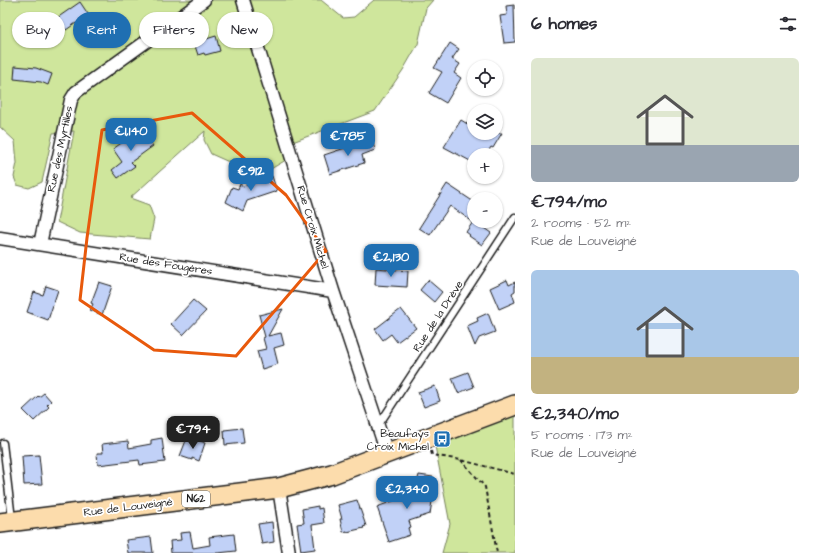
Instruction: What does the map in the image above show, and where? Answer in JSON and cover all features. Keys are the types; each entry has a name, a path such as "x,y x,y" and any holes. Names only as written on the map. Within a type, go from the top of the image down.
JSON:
{"main road":[{"name":"N62","path":"387,453 428,442 515,405"},
{"name":"Rue de Louveigné","path":"6,522 279,488 332,474 387,453"}],"street":[{"name":"Rue des Myrtilles","path":"40,244 71,100 76,92 204,0"},
{"name":"Rue Croix Michel","path":"243,0 333,291 387,453"},
{"name":"Rue des Fougères","path":"0,238 333,291"},
{"path":"279,488 289,553"}],"lane":[{"name":"Rue de la Drève","path":"378,426 515,217"},
{"path":"3,443 6,522"}],"path":[{"path":"428,442 432,455 461,460 515,474"},
{"path":"461,460 485,487 497,553"}],"highlighted area":[{"path":"192,113 286,195 326,251 236,356 154,350 80,300 102,130"}],"green space":[{"path":"0,0 321,0 343,18 354,17 374,0 433,0 426,8 418,44 403,70 375,111 282,146 286,160 269,170 240,167 211,154 204,140 205,131 130,198 149,205 154,219 150,239 80,233 57,222 74,131 53,133 42,182 29,188 17,185 14,177 17,163 15,141 0,127"},
{"path":"515,413 515,553 442,553 450,524 435,446"}],"building":[{"path":"80,2 87,12 73,12 73,25 66,30 65,12"},
{"path":"514,5 515,42 504,43 500,16 507,15 506,6"},
{"path":"216,36 217,48 219,48 220,51 205,55 204,53 198,55 196,48 209,48 209,38"},
{"path":"450,43 459,49 452,59 460,64 454,73 461,78 446,103 429,93 442,72 434,68"},
{"path":"15,66 36,68 52,74 48,85 41,82 14,79"},
{"path":"461,120 467,124 467,140 498,140 493,148 467,148 467,159 444,147"},
{"path":"141,129 153,146 131,162 135,166 118,178 112,170 122,162 113,149"},
{"path":"372,139 375,150 362,155 364,163 330,174 324,155"},
{"path":"272,176 277,191 247,201 243,211 226,202 232,187 238,189 240,184 243,186"},
{"path":"447,184 467,197 467,218 450,206 430,235 419,228"},
{"path":"469,228 484,228 491,233 482,245 469,236 470,235 466,232"},
{"path":"376,268 408,271 407,287 375,285"},
{"path":"428,280 442,292 434,302 420,290"},
{"path":"507,280 509,285 515,282 515,291 512,293 515,302 499,309 490,288"},
{"path":"99,282 112,286 102,315 90,310"},
{"path":"46,286 58,290 48,320 27,312 34,292 43,295"},
{"path":"193,300 206,311 183,335 171,324"},
{"path":"283,309 268,336 281,333 284,345 274,348 278,364 262,369 257,351 266,349 263,338 265,337 259,315"},
{"path":"401,309 416,328 397,342 391,334 383,340 375,329"},
{"path":"488,313 495,332 479,338 475,346 467,326 478,321 477,318"},
{"path":"468,372 474,387 458,393 452,378"},
{"path":"435,386 440,401 424,407 418,392"},
{"path":"44,393 51,401 47,405 49,407 34,421 23,410 38,396 39,397"},
{"path":"242,428 244,443 225,445 224,430"},
{"path":"162,438 165,462 140,465 139,460 98,465 97,453 103,453 102,444 128,441 129,448 151,444 151,440"},
{"path":"187,438 205,443 199,461 180,456"},
{"path":"39,455 42,484 24,485 22,456"},
{"path":"419,475 433,477 430,488 433,488 433,495 430,514 409,521 411,527 408,528 410,535 389,542 377,507 414,493"},
{"path":"357,500 366,526 363,527 364,528 343,532 340,519 342,519 338,505"},
{"path":"318,506 318,509 322,508 324,523 312,525 315,549 301,551 297,524 304,523 302,509"},
{"path":"272,522 274,542 262,544 258,524"},
{"path":"190,532 193,548 210,545 209,537 234,534 236,551 218,553 171,553 170,541 181,540 180,533"},
{"path":"151,537 153,553 128,553 126,540"}],"place":[{"name":"Beaufays Croix Michel","path":"442,439"}]}
